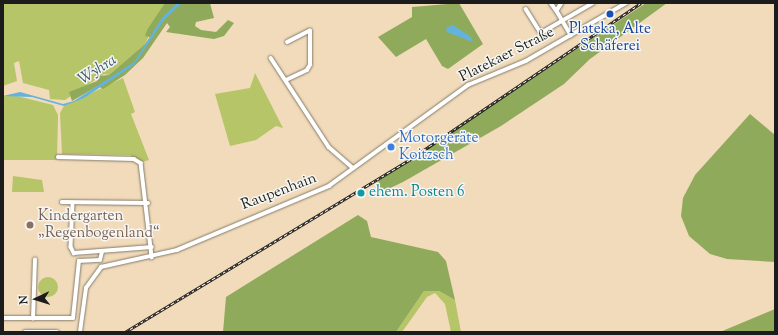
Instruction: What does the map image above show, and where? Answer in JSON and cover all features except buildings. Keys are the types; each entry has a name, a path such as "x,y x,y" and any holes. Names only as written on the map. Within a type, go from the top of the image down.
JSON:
{"street":[{"path":"551,3 557,10 571,35"},
{"path":"557,10 562,3"},
{"path":"526,9 541,33 563,22 593,3"},
{"name":"Platekaer Straße","path":"402,133 478,80 520,64 625,3"},
{"path":"286,80 307,70 310,65 310,31 288,42"},
{"path":"270,58 286,80 328,147 353,168"},
{"name":"Raupenhain","path":"80,332 86,288 96,271 113,262 152,257 329,186 402,133"},
{"path":"58,156 138,160 142,167 148,203 152,257"},
{"path":"62,202 148,203"},
{"path":"73,203 71,247 74,253 152,247"},
{"path":"3,318 71,319 75,316 79,261 100,260 102,252"},
{"path":"33,318 35,260"},
{"path":"24,332 57,332"}],"green space":[{"path":"3,3 165,3 145,44 109,75 104,74 65,100 50,99 49,90 23,83 19,61 14,63 17,81 3,86"},
{"path":"165,3 210,3 214,18 196,22 195,26 201,30 216,32 228,20 234,23 224,36 214,39 166,32 170,27 167,23 143,58 125,75 103,89 98,86 72,101 69,92 97,81 99,76 109,75 145,44 150,37 145,36 147,30"},
{"path":"459,3 483,44 448,69 442,66 426,39 396,57 378,37 412,17 412,7"},
{"path":"646,3 667,3 590,59 564,84 501,126 403,182 386,190 377,186 379,180"},
{"path":"255,73 283,128 276,126 256,140 230,146 215,94 250,88"},
{"path":"123,78 135,112 131,114 149,160 142,162 130,155 62,154 60,113 64,106"},
{"path":"13,95 53,105 58,115 57,160 3,160 3,96"},
{"path":"750,114 775,135 775,262 727,259 710,254 689,236 681,216 683,198 695,175"},
{"path":"13,176 42,180 44,192 12,192"},
{"path":"358,215 367,221 371,237 438,252 446,261 455,300 439,291 424,291 396,332 223,332 226,297"},
{"path":"48,277 55,280 58,287 55,294 48,297 41,294 38,287 41,280"},
{"path":"424,291 439,291 455,300 461,332 451,332 445,304 435,293 427,297 402,332 396,332"},
{"path":"775,309 775,332 720,332 763,314"}],"water":[{"path":"177,3 182,3 164,20 134,65 84,98 64,106 32,97 3,96 20,92 63,104 74,101 134,62 162,18"},
{"path":"453,25 471,37 473,42 447,32 446,28"}],"railway":[{"path":"125,332 409,160 641,3"}],"place":[{"name":"Plateka, Alte Schäferei","path":"610,14"},
{"name":"Motorgeräte Koitzsch","path":"391,147"},
{"name":"ehem. Posten 6","path":"361,193"},
{"name":"Kindergarten „Regenbogenland“","path":"30,225"}],"water label":[{"name":"Wyhra","path":"98,71"}]}
